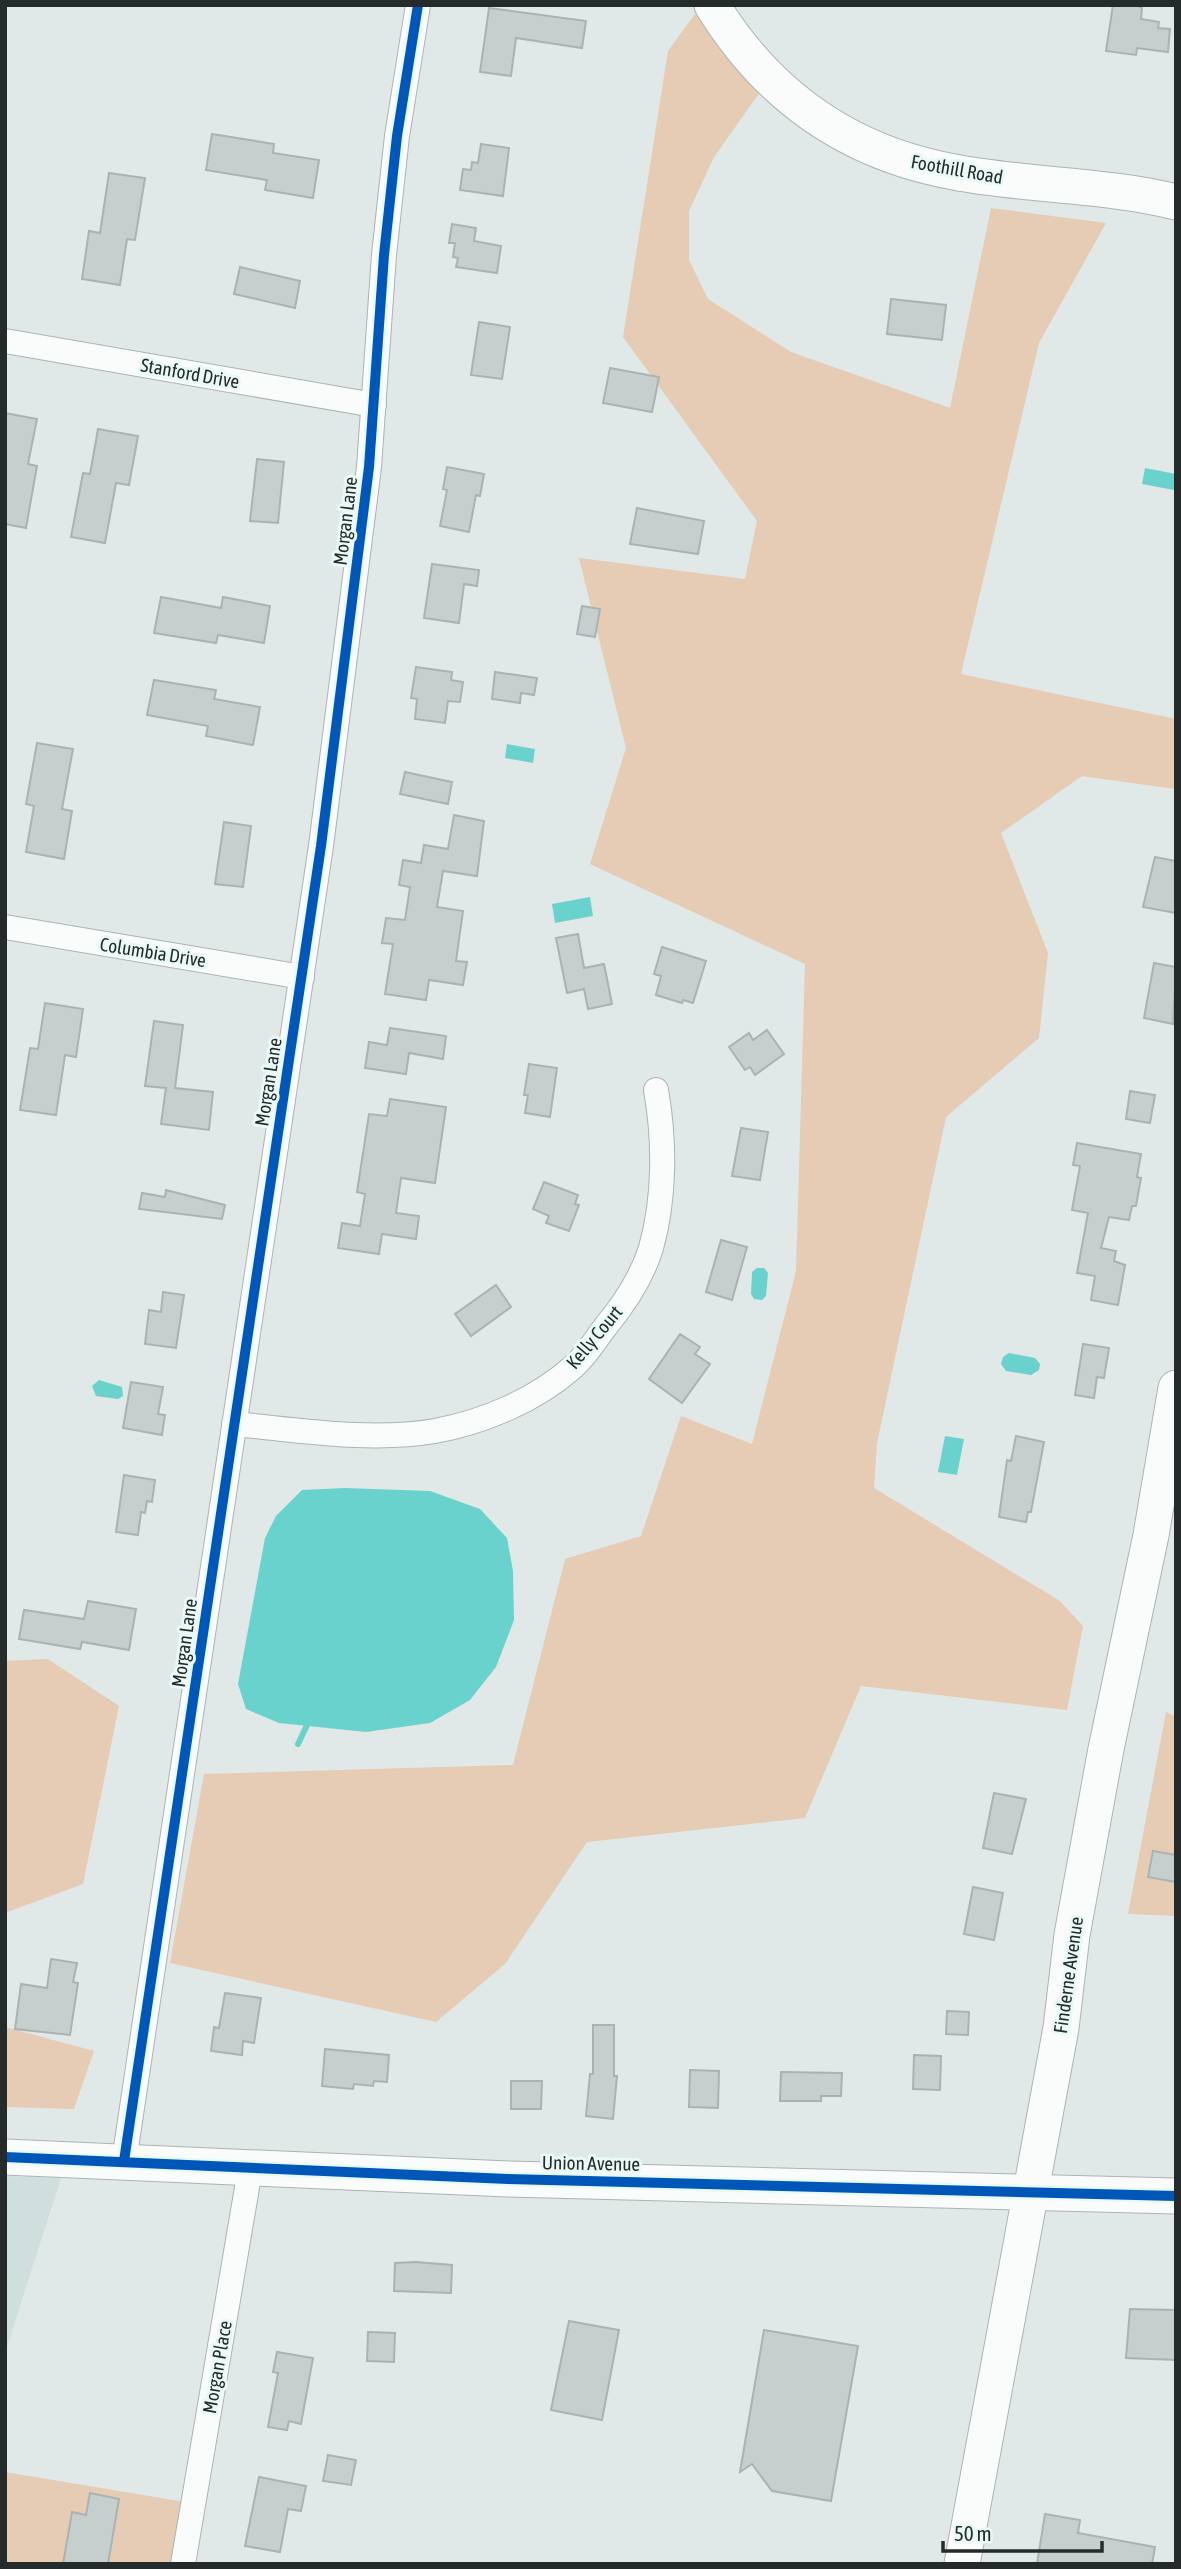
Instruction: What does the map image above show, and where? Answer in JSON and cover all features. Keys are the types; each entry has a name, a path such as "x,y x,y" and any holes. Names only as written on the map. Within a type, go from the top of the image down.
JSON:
{"street":[{"name":"Morgan Lane","path":"124,2161 321,846 374,405 397,136 418,5"},
{"name":"Foothill Road","path":"712,5 763,74 819,119 877,149 912,163 957,173 1120,192 1176,202"},
{"name":"Stanford Drive","path":"5,341 374,405"},
{"name":"Columbia Drive","path":"5,927 302,977"},
{"name":"Kelly Court","path":"234,1424 348,1434 434,1431 470,1422 526,1400 574,1366 619,1310 639,1277 651,1247 662,1184 660,1115 656,1090"},
{"name":"Finderne Avenue","path":"962,2564 1061,2028 1072,1935 1115,1701 1151,1535 1176,1388"},
{"name":"Union Avenue","path":"5,2157 124,2161 250,2170 1176,2196"},
{"name":"Morgan Place","path":"183,2564 250,2170"}],"shaded area":[{"path":"695,14 763,88 714,157 689,211 689,260 708,299 791,352 950,408 991,208 1106,223 1039,343 961,674 1176,719 1176,785 1175,789 1082,776 1001,833 1048,953 1039,1038 946,1117 877,1443 874,1488 1060,1601 1083,1626 1067,1710 861,1686 805,1818 587,1842 505,1964 436,2022 170,1963 204,1774 513,1765 565,1559 641,1536 681,1416 752,1444 796,1271 805,964 590,864 626,748 579,558 745,579 757,521 623,337 668,51"},
{"path":"48,1659 119,1706 83,1884 5,1913 5,1661"},
{"path":"1166,1712 1176,1717 1176,1916 1128,1914"},
{"path":"5,2027 94,2051 74,2109 5,2107"},
{"path":"5,2176 61,2178 5,2353"},
{"path":"5,2472 197,2504 185,2564 5,2564"}],"water":[{"path":"1145,468 1176,474 1174,490 1142,484"},
{"path":"507,744 535,749 533,763 505,758"},
{"path":"590,897 593,916 555,923 552,904"},
{"path":"757,1268 764,1268 768,1273 766,1296 762,1300 754,1299 751,1294 752,1272"},
{"path":"1009,1353 1035,1358 1040,1364 1039,1370 1031,1375 1006,1371 1001,1364 1003,1357"},
{"path":"99,1380 122,1387 123,1396 118,1399 96,1396 92,1386"},
{"path":"945,1436 964,1439 957,1475 938,1472"},
{"path":"344,1488 430,1491 480,1509 507,1538 513,1571 514,1620 496,1667 470,1700 430,1723 366,1732 279,1723 246,1709 238,1684 265,1538 276,1516 302,1490"}],"building":[{"path":"1113,5 1136,5 1142,8 1141,19 1159,22 1158,28 1170,29 1168,52 1137,48 1136,55 1106,51"},
{"path":"489,8 586,21 582,48 516,38 511,76 480,72"},
{"path":"212,134 274,144 273,153 319,160 313,198 265,190 267,180 206,170"},
{"path":"481,144 509,148 503,196 460,190 463,169 471,170 472,162 478,163"},
{"path":"109,173 145,178 135,240 127,239 120,285 82,279 89,231 100,233"},
{"path":"452,224 476,228 474,241 501,246 497,273 456,267 458,258 453,257 455,243 449,243"},
{"path":"240,267 300,281 295,308 234,294"},
{"path":"891,299 946,305 942,340 887,334"},
{"path":"479,322 510,327 502,379 471,375"},
{"path":"610,368 659,377 652,412 603,403"},
{"path":"5,413 37,419 28,464 37,466 26,528 5,524"},
{"path":"98,429 138,436 129,485 116,483 105,543 71,537 83,473 90,474"},
{"path":"257,459 284,462 278,523 250,521"},
{"path":"447,467 484,474 480,496 476,495 469,532 440,526 447,490 443,489"},
{"path":"637,508 704,521 698,554 630,544"},
{"path":"432,564 479,570 477,586 464,584 459,623 424,618"},
{"path":"161,597 221,608 223,597 270,606 264,643 218,635 216,643 154,633"},
{"path":"582,606 600,609 595,637 577,634"},
{"path":"416,667 452,672 451,680 463,682 460,702 448,701 445,723 415,719 417,699 411,698"},
{"path":"495,672 537,678 534,695 521,693 520,703 492,699"},
{"path":"154,680 216,690 214,699 260,707 253,745 206,736 208,726 147,715"},
{"path":"37,743 73,749 62,809 72,811 64,859 26,852 34,806 26,804"},
{"path":"405,772 452,782 448,804 400,794"},
{"path":"454,815 484,821 477,876 443,871 437,907 463,911 456,961 467,962 463,985 429,980 426,1000 385,994 393,944 382,943 386,918 405,920 410,887 399,885 403,860 421,863 424,845 448,849"},
{"path":"224,822 251,826 243,887 215,884"},
{"path":"1155,857 1176,861 1176,913 1143,907"},
{"path":"578,934 584,968 604,964 612,1004 588,1009 584,989 567,993 556,938"},
{"path":"662,947 706,961 693,1003 683,1000 682,1003 656,995 661,976 654,974"},
{"path":"1154,963 1176,967 1173,1024 1144,1018"},
{"path":"45,1003 83,1009 76,1057 65,1055 56,1115 20,1110 30,1048 38,1049"},
{"path":"154,1021 183,1025 175,1088 213,1092 209,1130 161,1124 166,1088 145,1086"},
{"path":"390,1028 446,1036 443,1059 409,1053 406,1074 365,1068 369,1042 387,1045"},
{"path":"767,1030 784,1054 755,1075 750,1067 745,1070 729,1047 749,1033 753,1040"},
{"path":"529,1064 557,1068 550,1117 525,1113 528,1095 524,1095"},
{"path":"1130,1091 1155,1095 1150,1123 1126,1119"},
{"path":"390,1099 446,1107 435,1183 401,1178 396,1213 419,1216 416,1239 382,1234 379,1254 338,1248 342,1223 360,1226 365,1194 357,1192 369,1114 387,1116"},
{"path":"741,1128 768,1132 760,1180 732,1176"},
{"path":"1077,1143 1141,1154 1137,1177 1141,1178 1136,1206 1132,1206 1129,1220 1109,1217 1101,1248 1116,1251 1114,1261 1125,1265 1118,1305 1091,1300 1095,1276 1077,1273 1088,1213 1072,1210 1080,1166 1073,1165"},
{"path":"544,1182 578,1195 575,1204 579,1205 569,1231 546,1223 549,1216 533,1209"},
{"path":"166,1190 225,1205 222,1219 139,1209 142,1193 165,1197"},
{"path":"721,1240 747,1247 732,1300 706,1292"},
{"path":"496,1285 511,1307 471,1336 455,1314"},
{"path":"163,1292 184,1295 176,1348 145,1344 149,1310 161,1312"},
{"path":"680,1334 700,1347 695,1354 710,1364 682,1403 649,1379"},
{"path":"1083,1344 1109,1348 1104,1378 1097,1377 1094,1398 1075,1395"},
{"path":"131,1382 163,1387 158,1414 165,1415 162,1435 123,1428"},
{"path":"1016,1436 1044,1442 1031,1512 1028,1512 1026,1522 999,1517 1007,1460 1011,1461"},
{"path":"124,1475 155,1480 152,1502 147,1501 145,1513 141,1512 138,1535 116,1532"},
{"path":"88,1601 136,1609 129,1650 82,1642 80,1649 19,1639 24,1610 84,1619"},
{"path":"994,1793 1026,1799 1012,1854 983,1848"},
{"path":"1153,1851 1176,1855 1176,1882 1148,1877"},
{"path":"973,1887 1003,1893 994,1940 964,1934"},
{"path":"51,1959 77,1963 73,1982 78,1983 70,2035 15,2029 21,1984 47,1988"},
{"path":"225,1993 261,1998 254,2043 243,2041 242,2055 211,2051 214,2027 219,2028"},
{"path":"947,2011 969,2012 968,2035 946,2034"},
{"path":"593,2025 614,2025 614,2076 617,2076 613,2119 586,2116 590,2074 593,2074"},
{"path":"325,2049 389,2055 387,2082 374,2081 373,2086 354,2084 353,2089 322,2086"},
{"path":"914,2055 941,2056 940,2090 913,2089"},
{"path":"690,2070 719,2071 718,2108 689,2107"},
{"path":"781,2072 842,2073 841,2096 821,2096 821,2101 780,2101"},
{"path":"511,2081 542,2081 541,2109 511,2109"},
{"path":"395,2263 452,2265 451,2293 394,2291"},
{"path":"1130,2309 1176,2310 1176,2360 1126,2358"},
{"path":"569,2321 619,2330 602,2420 551,2410"},
{"path":"764,2330 858,2346 831,2501 772,2491 752,2464 740,2472"},
{"path":"368,2332 395,2333 394,2362 367,2361"},
{"path":"277,2352 313,2358 301,2424 289,2421 287,2430 268,2427 278,2373 273,2372"},
{"path":"328,2455 356,2460 351,2485 323,2481"},
{"path":"259,2477 306,2486 301,2511 288,2509 280,2552 245,2546"},
{"path":"90,2493 119,2499 108,2564 63,2564 72,2512 86,2515"},
{"path":"1045,2514 1080,2520 1078,2533 1155,2547 1152,2564 1037,2564"}],"waterway":[{"path":"298,1744 309,1721"}],"cycle path":[{"path":"124,2161 321,846 369,467 384,255 397,136 418,5"},
{"path":"5,2157 508,2179 1176,2196"}]}
